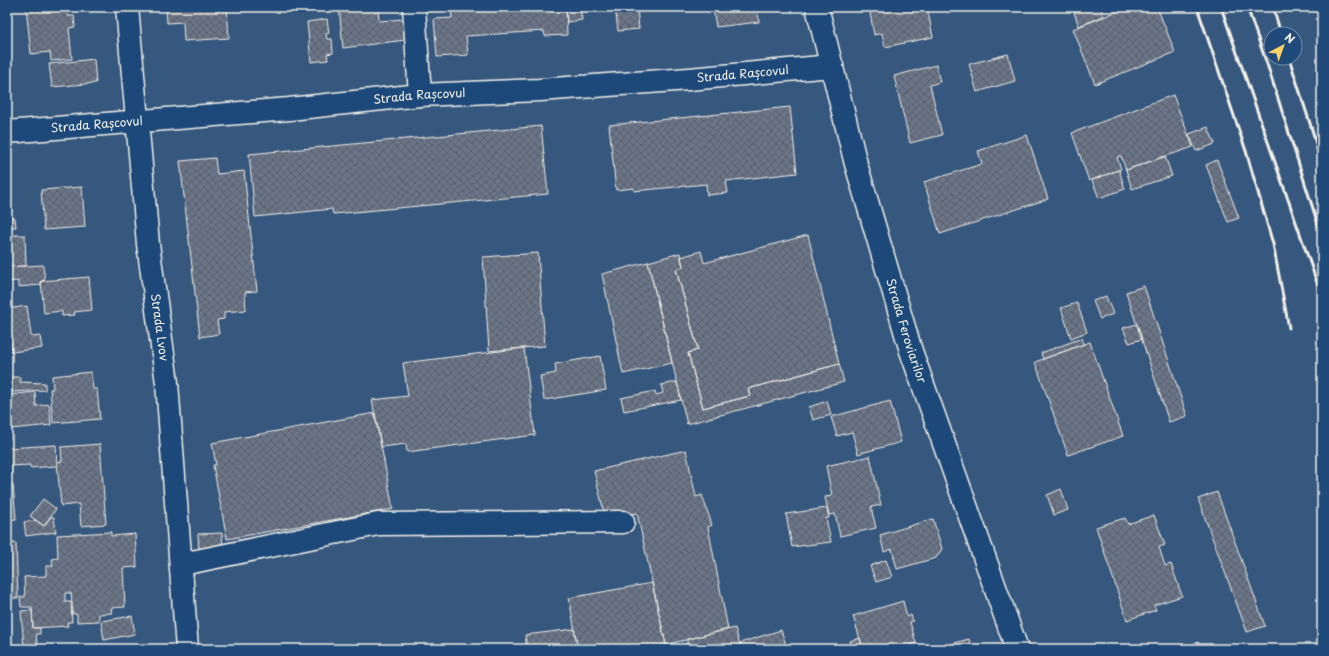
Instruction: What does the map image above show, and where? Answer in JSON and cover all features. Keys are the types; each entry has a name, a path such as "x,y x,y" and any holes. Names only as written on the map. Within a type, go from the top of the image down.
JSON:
{"street":[{"name":"Strada Lvov","path":"127,7 148,244 167,383 182,564 187,649"},
{"path":"414,7 420,95"},
{"name":"Strada Feroviarilor","path":"817,7 856,164 911,350 1017,649"},
{"name":"Strada Rașcovul","path":"7,132 289,109 420,95 540,90 681,80 832,66"},
{"path":"182,564 378,524 623,522"}],"building":[{"path":"26,7 67,7 68,16 74,16 75,27 69,28 72,59 51,61 50,52 31,54"},
{"path":"166,7 227,7 229,38 184,41 183,22 167,23"},
{"path":"339,7 378,7 379,21 403,19 405,40 343,48"},
{"path":"430,7 566,7 567,35 545,36 544,31 466,36 468,55 437,57 434,19 452,18 451,8 430,9"},
{"path":"566,7 580,7 582,20 567,22"},
{"path":"615,7 637,7 639,29 618,31"},
{"path":"704,7 758,7 759,22 716,27 713,8 705,9"},
{"path":"869,7 927,7 933,37 885,47 882,33 874,35"},
{"path":"1081,7 1100,7 1104,16 1079,26 1073,10"},
{"path":"1128,7 1157,7 1175,52 1095,84 1073,29"},
{"path":"327,19 329,33 326,34 327,39 332,39 333,53 327,54 328,60 311,62 307,22"},
{"path":"1008,54 1015,81 977,92 969,64"},
{"path":"94,59 96,83 52,87 49,64"},
{"path":"936,65 940,82 930,85 942,135 910,143 894,76"},
{"path":"1173,95 1193,147 1126,170 1121,156 1117,157 1121,169 1089,181 1072,133"},
{"path":"790,107 797,173 726,181 728,193 707,195 706,184 634,191 634,188 616,190 609,125"},
{"path":"541,126 548,194 333,214 332,209 255,217 249,154"},
{"path":"1208,127 1215,144 1196,151 1189,134"},
{"path":"1027,135 1048,199 940,234 924,182 982,164 978,151"},
{"path":"1165,156 1172,176 1132,189 1126,170"},
{"path":"215,158 217,174 244,171 257,291 245,292 246,310 224,312 224,319 217,320 219,334 200,337 180,161"},
{"path":"1217,160 1239,218 1228,222 1206,165"},
{"path":"1119,170 1125,189 1099,198 1092,180"},
{"path":"82,187 85,227 44,230 41,190"},
{"path":"7,188 11,218 15,218 16,227 10,227 11,233 7,233"},
{"path":"7,235 25,235 26,266 8,267"},
{"path":"808,235 839,364 748,389 750,396 703,408 688,353 698,350 676,269 683,267 681,257 701,251 704,263"},
{"path":"538,253 545,346 489,351 483,257"},
{"path":"680,253 683,267 676,269 698,350 688,353 703,408 750,396 748,389 839,364 844,382 687,424 648,262"},
{"path":"648,262 672,363 623,374 602,274"},
{"path":"43,265 45,281 41,281 41,285 18,287 18,281 7,282 7,267"},
{"path":"89,277 92,310 74,312 75,315 62,316 62,311 44,313 41,281"},
{"path":"1144,286 1187,416 1169,422 1126,292"},
{"path":"1106,296 1113,314 1100,319 1093,301"},
{"path":"1077,303 1087,332 1071,338 1061,308"},
{"path":"27,306 31,335 33,337 40,336 42,348 12,352 10,338 7,339 7,309"},
{"path":"1137,324 1142,339 1129,343 1123,328"},
{"path":"1082,338 1084,344 1043,359 1041,353"},
{"path":"1090,342 1123,436 1068,455 1035,362"},
{"path":"524,348 535,435 407,452 406,444 381,447 372,400 408,396 403,363"},
{"path":"600,356 606,390 544,400 540,376 556,373 555,364"},
{"path":"91,372 93,389 97,389 100,419 53,423 50,389 53,389 52,376"},
{"path":"10,377 20,377 20,382 45,383 45,390 11,392"},
{"path":"677,382 681,400 624,411 621,398 655,391 656,395 663,393 661,385"},
{"path":"35,392 36,406 49,404 51,425 11,429 8,395"},
{"path":"827,401 831,415 813,420 809,407"},
{"path":"890,401 901,442 858,454 852,432 837,436 831,417"},
{"path":"7,405 10,439 7,439"},
{"path":"375,413 393,509 227,539 213,465 216,465 212,443"},
{"path":"100,444 106,524 81,526 79,504 61,506 57,462 62,461 61,447"},
{"path":"56,445 57,466 30,468 30,465 10,466 11,476 7,477 7,448"},
{"path":"686,450 696,497 702,495 712,525 708,527 728,629 666,645 637,513 606,520 594,471"},
{"path":"870,456 881,505 871,507 876,528 840,536 835,514 829,515 825,497 832,496 826,466"},
{"path":"13,484 16,519 7,520 7,485"},
{"path":"1061,489 1068,510 1054,515 1047,495"},
{"path":"1217,492 1265,626 1247,632 1198,499"},
{"path":"43,499 56,509 44,526 30,516"},
{"path":"827,508 829,518 826,518 831,542 792,547 786,514"},
{"path":"1154,515 1165,545 1159,547 1165,566 1171,564 1182,596 1154,605 1156,610 1127,620 1096,527 1125,518 1128,524"},
{"path":"50,517 54,517 56,532 26,536 24,522 35,520 44,526"},
{"path":"933,519 942,549 936,558 897,569 892,549 884,552 880,535"},
{"path":"111,532 111,536 135,534 137,567 123,568 125,607 111,608 112,613 99,614 99,621 77,622 77,614 73,614 71,593 65,593 65,602 71,602 72,622 67,622 68,626 33,628 32,607 21,607 20,597 25,597 24,577 46,576 46,566 53,566 52,559 58,558 57,535"},
{"path":"222,533 223,551 199,552 198,534"},
{"path":"7,543 16,543 18,598 7,598"},
{"path":"886,560 892,577 876,582 870,566"},
{"path":"652,583 666,645 642,649 578,649 569,598"},
{"path":"903,601 907,617 911,615 913,621 910,622 916,643 897,649 863,649 853,616"},
{"path":"32,610 33,628 40,628 40,634 36,634 38,649 24,649 21,611"},
{"path":"132,616 135,634 104,640 101,621"},
{"path":"735,628 741,649 668,649 687,644 687,639"},
{"path":"7,629 11,629 12,647 7,647"},
{"path":"574,629 578,649 527,649 525,635"},
{"path":"781,630 786,645 773,649 742,649 740,643"},
{"path":"860,638 863,649 853,649 850,641"},
{"path":"969,639 972,649 932,649"},
{"path":"1198,642 1201,649 1178,649"}],"railway":[{"path":"1197,7 1246,151 1273,244 1289,328"},
{"path":"1221,7 1322,297"},
{"path":"1247,7 1267,64 1322,237"},
{"path":"1273,7 1279,26"},
{"path":"1292,66 1314,136 1322,170"}]}
